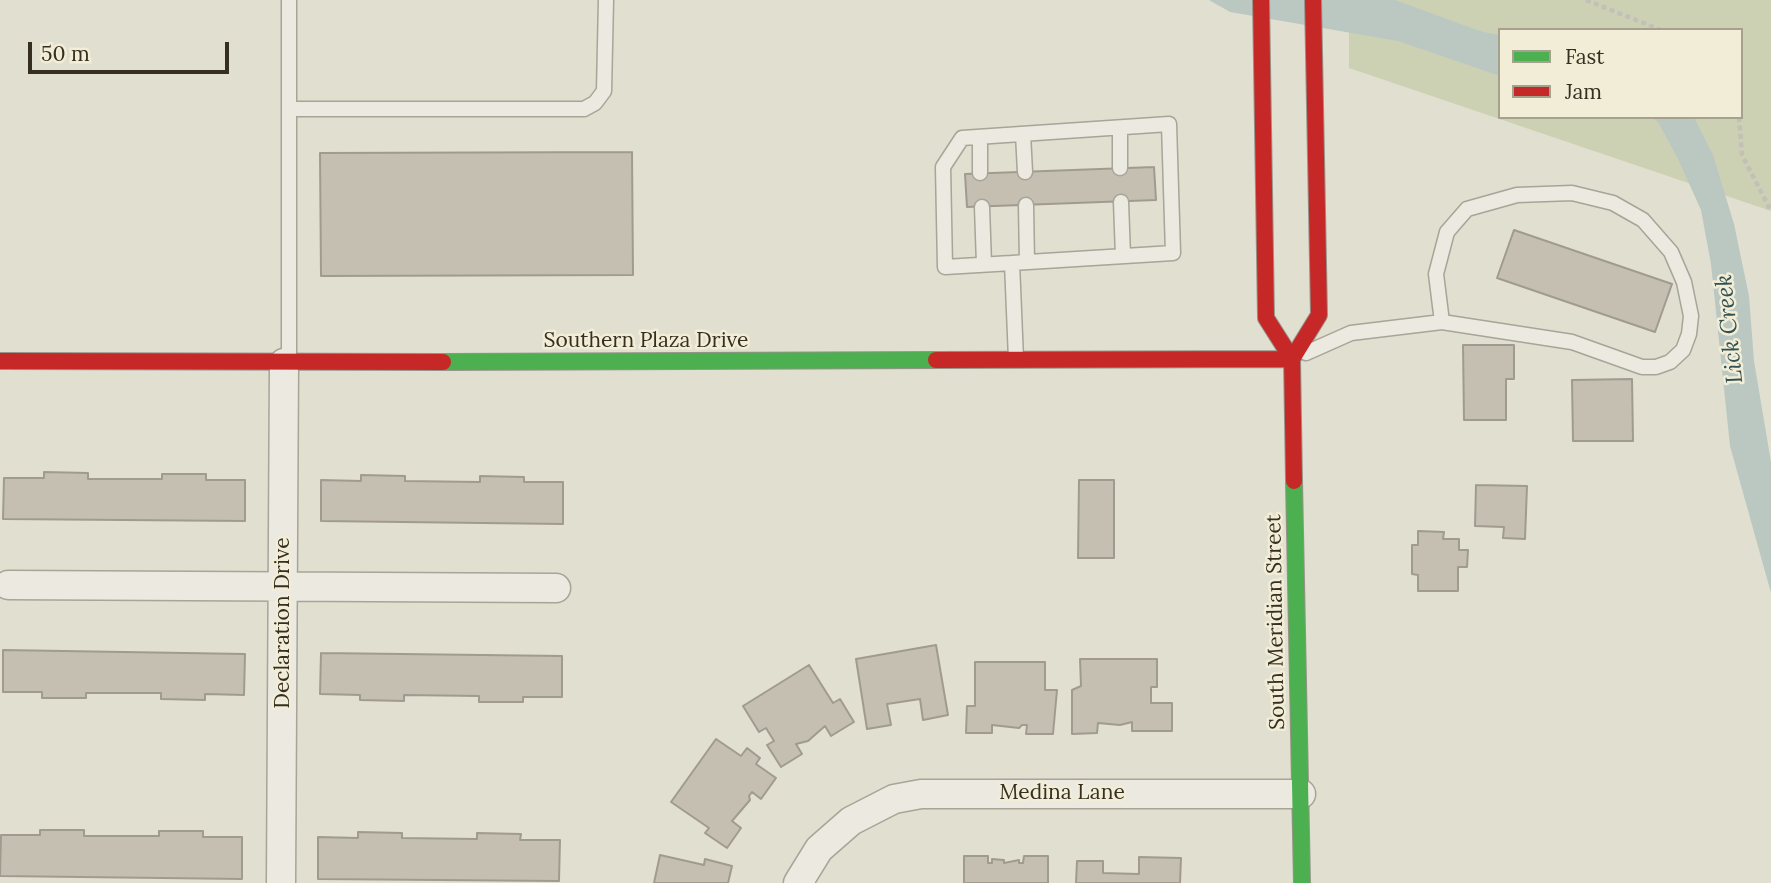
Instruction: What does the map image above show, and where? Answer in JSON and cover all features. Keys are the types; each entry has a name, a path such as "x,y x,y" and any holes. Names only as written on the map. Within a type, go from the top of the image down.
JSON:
{"street":[{"path":"1261,0 1266,318 1292,359 1319,315 1313,0"},
{"name":"Southern Plaza Drive","path":"0,361 287,363 1292,359"},
{"name":"South Meridian Street","path":"1292,359 1302,883"},
{"name":"Declaration Drive","path":"281,883 287,363"},
{"path":"8,585 556,588"},
{"name":"Medina Lane","path":"798,883 819,849 851,821 882,804 921,794 1301,794"}],"lane":[{"path":"287,363 289,0"},
{"path":"289,110 584,109 595,103 604,91 606,0"},
{"path":"1169,124 1173,253 946,267 943,167 962,138 1120,128 1169,124"},
{"path":"1120,128 1120,168"},
{"path":"1023,134 1025,172"},
{"path":"980,137 980,173"},
{"path":"1292,359 1351,332 1442,322 1572,342 1642,367 1656,367 1670,362 1683,350 1691,316 1685,282 1671,253 1643,220 1613,203 1572,193 1517,195 1467,209 1447,232 1436,274 1442,322"},
{"path":"1121,202 1123,256"},
{"path":"1016,360 1020,263 1026,205"},
{"path":"982,207 984,264"}],"path":[{"path":"1586,0 1656,28"},
{"path":"1739,119 1742,155 1771,211"}],"green space":[{"path":"1349,0 1771,0 1771,211 1500,119 1743,119 1743,28 1498,28 1498,118 1349,68"}],"water":[{"path":"1209,0 1395,0 1483,32 1498,35 1498,75 1398,41 1230,12"},
{"name":"Lick Creek","path":"1654,119 1695,119 1713,155 1734,224 1749,296 1754,361 1771,462 1771,593 1730,446 1711,264 1701,210 1658,122"}],"building":[{"path":"632,152 633,275 321,276 320,153"},
{"path":"1154,167 1156,200 967,207 965,174"},
{"path":"1514,230 1672,284 1655,332 1497,278"},
{"path":"1463,345 1514,345 1514,379 1506,379 1506,420 1464,420"},
{"path":"1632,379 1633,441 1573,441 1572,380"},
{"path":"44,472 88,473 88,479 162,479 162,474 206,474 206,480 245,480 245,521 3,519 4,478 44,478"},
{"path":"361,475 405,476 405,481 480,482 480,476 524,477 524,482 563,482 563,524 321,521 321,480 361,481"},
{"path":"1079,480 1114,480 1114,558 1078,558"},
{"path":"1476,485 1527,486 1525,539 1503,538 1504,527 1475,526"},
{"path":"1418,531 1444,532 1443,539 1459,539 1459,550 1468,550 1467,567 1458,567 1458,591 1418,591 1418,575 1412,574 1412,545 1418,545"},
{"path":"936,645 948,715 923,720 920,699 887,704 891,725 867,729 856,659"},
{"path":"3,650 245,654 244,695 205,694 205,700 161,699 161,693 86,693 86,698 42,698 42,692 3,692"},
{"path":"321,653 562,656 562,697 523,697 523,702 479,702 479,696 404,695 404,701 360,700 360,695 320,694"},
{"path":"1080,659 1157,659 1157,687 1151,687 1151,703 1172,703 1172,731 1132,731 1132,722 1120,725 1098,723 1097,733 1072,734 1072,690 1081,686"},
{"path":"975,662 1045,662 1045,690 1057,690 1053,734 1026,734 1027,725 1019,728 992,725 992,733 966,733 967,706 975,706"},
{"path":"809,665 833,703 840,699 854,722 831,736 825,726 808,741 796,744 802,754 781,767 767,745 774,741 766,728 759,732 743,706"},
{"path":"716,739 741,756 747,748 760,758 756,764 776,778 761,799 752,792 749,796 750,800 732,821 741,828 727,848 705,833 709,828 671,802"},
{"path":"40,830 84,830 84,836 159,836 159,831 203,831 203,837 242,837 242,879 0,876 1,835 40,835"},
{"path":"358,832 402,833 402,838 477,839 477,833 521,834 520,840 560,840 559,881 318,879 318,837 358,838"},
{"path":"660,855 704,865 705,859 732,866 728,883 654,883"},
{"path":"964,856 988,856 988,863 992,863 992,859 1004,860 1004,863 1019,860 1019,863 1023,863 1024,856 1048,856 1048,883 964,883"},
{"path":"1139,857 1181,858 1180,883 1076,883 1077,861 1103,861 1103,873 1139,874"}],"traffic: fast":[{"path":"443,362 936,360"},
{"path":"1294,481 1302,883"}],"traffic: jam":[{"path":"1261,0 1266,318 1292,359 1294,481"},
{"path":"1292,359 1319,315 1313,0"},
{"path":"936,360 1292,359"},
{"path":"0,361 443,362"}]}
